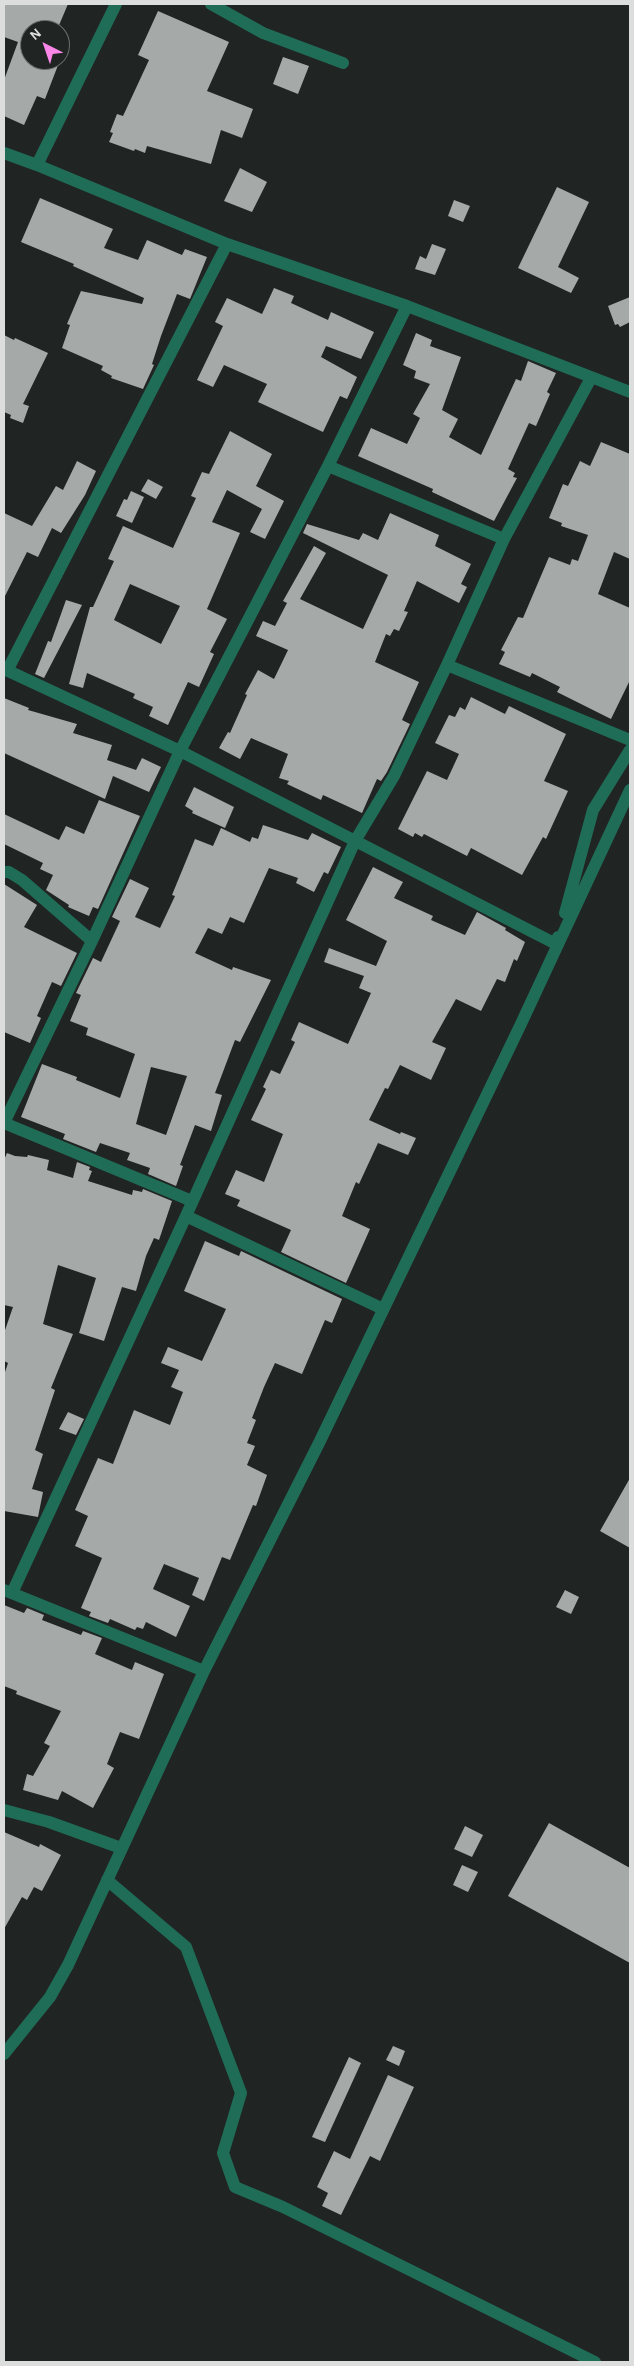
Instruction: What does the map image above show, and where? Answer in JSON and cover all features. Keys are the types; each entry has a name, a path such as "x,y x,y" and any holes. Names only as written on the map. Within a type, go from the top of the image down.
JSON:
{"street":[{"path":"37,165 116,4"},
{"path":"211,4 263,33 343,63"},
{"path":"4,154 37,165 228,244 407,306 630,392"},
{"path":"228,244 6,670 180,752 556,944"},
{"path":"192,1202 4,1123 92,942 180,752 328,466 407,306"},
{"path":"204,1671 8,1592 186,1216 355,841 394,776 504,539 591,378"},
{"path":"328,466 504,539"},
{"path":"447,665 630,740"},
{"path":"556,944 593,810 630,750"},
{"path":"4,2054 50,1997 68,1965 204,1671 260,1564 516,1035 556,944 630,790"},
{"path":"4,872 9,872 22,880 92,942"},
{"path":"186,1216 383,1309"},
{"path":"4,1810 49,1822 121,1848"},
{"path":"107,1880 186,1947 241,2093 223,2153 235,2187 283,2207 595,2362"}],"building":[{"path":"4,4 68,4 61,20 20,20 20,70 56,70 45,99 37,96 24,125 4,116 4,80 18,42 4,37"},
{"path":"158,11 229,42 207,91 253,109 242,138 221,130 211,164 147,146 145,153 109,142 113,133 110,132 117,114 123,116 149,60 138,55"},
{"path":"283,57 309,66 298,94 273,84"},
{"path":"240,168 267,182 252,212 224,201"},
{"path":"557,187 589,202 558,267 579,278 571,293 518,268"},
{"path":"40,198 113,229 104,248 138,260 147,240 182,255 185,249 207,257 190,299 177,294 161,336 152,364 154,365 143,389 111,378 112,376 101,370 103,366 62,348 70,325 67,324 81,291 142,304 144,298 73,266 74,264 21,242"},
{"path":"454,200 470,206 463,222 448,216"},
{"path":"432,244 446,249 435,275 415,269 420,256 426,259"},
{"path":"274,288 294,296 291,303 328,320 331,312 374,332 361,359 326,346 321,357 357,377 347,399 340,396 323,432 258,402 267,384 224,365 213,387 197,380 223,326 215,322 227,298 262,314"},
{"path":"630,297 630,322 620,327 618,324 615,325 608,306"},
{"path":"416,333 432,340 430,346 461,357 442,410 458,419 449,437 481,455 516,379 521,381 528,361 556,373 547,392 550,394 536,426 529,423 508,469 515,473 513,477 517,478 494,521 432,492 433,489 358,456 371,428 407,444 420,418 413,414 430,384 414,378 416,371 403,365"},
{"path":"4,335 48,353 23,404 29,406 23,423 10,418 11,415 4,412"},
{"path":"230,431 272,454 256,486 284,501 265,539 250,532 262,509 227,490 212,522 240,533 207,609 227,619 210,652 214,654 199,687 188,682 168,725 149,716 153,707 133,698 135,694 87,673 83,688 69,684 90,607 93,607 114,561 108,559 123,526 173,548 196,498 191,496 202,472 209,474","holes":["130,584 180,606 161,644 114,620"]},
{"path":"601,442 630,454 630,559 614,552 598,594 630,608 630,680 611,719 557,692 560,687 532,673 530,677 499,664 505,652 501,650 518,617 523,618 549,557 570,565 572,559 578,561 588,535 561,526 562,523 549,518 563,484 568,486 580,461 590,466"},
{"path":"77,461 96,471 85,495 61,533 52,528 38,557 27,552 4,598 4,513 32,526 56,486 63,490"},
{"path":"148,479 163,487 156,499 141,491"},
{"path":"131,491 144,497 132,523 116,516 124,499 127,500"},
{"path":"390,513 439,535 435,546 471,564 461,584 467,587 459,603 417,581 404,611 408,612 399,631 394,629 390,636 386,634 375,662 419,682 402,720 410,724 387,772 381,781 377,779 362,813 323,795 321,800 287,784 289,781 279,778 288,754 251,738 240,759 219,748 228,732 230,733 247,695 245,694 258,670 274,679 288,650 256,636 263,621 275,626 287,603 283,601 314,546 326,553 300,599 363,629 388,575 303,533 307,524 359,540 363,533 378,540"},
{"path":"66,600 82,605 44,678 35,674 48,641 51,642"},
{"path":"471,697 505,714 509,706 566,734 544,781 568,791 546,839 543,837 522,875 471,848 467,856 424,834 422,837 415,833 413,837 398,829 427,771 447,780 459,754 435,743 449,715 455,717 460,707 465,710"},
{"path":"4,698 29,708 28,710 77,724 73,733 112,745 107,760 136,770 142,758 161,767 149,792 113,776 105,799 4,753"},
{"path":"194,787 234,807 225,828 192,813 193,811 185,806"},
{"path":"99,800 140,816 98,909 93,907 89,916 68,907 69,905 46,890 53,875 40,869 43,863 4,844 4,814 59,840 66,826 84,834"},
{"path":"263,825 308,840 312,833 341,847 328,874 324,872 314,892 296,883 298,878 269,868 244,923 230,917 222,934 208,928 195,953 232,970 233,967 271,980 240,1042 235,1040 215,1093 222,1095 211,1131 195,1125 180,1165 183,1166 176,1186 148,1174 150,1168 127,1160 130,1153 100,1143 96,1152 63,1139 65,1134 21,1117 42,1064 77,1077 76,1080 120,1098 135,1054 86,1035 88,1028 70,1021 81,995 76,993 93,958 101,962 120,921 112,917 130,879 149,888 135,917 160,928 175,896 172,895 195,839 213,846 221,828 250,842 252,837 258,839","holes":["151,1067 187,1076 166,1135 136,1124"]},
{"path":"373,867 403,882 394,898 433,916 431,920 465,935 477,912 506,928 505,930 525,942 517,961 514,959 505,982 497,979 481,1011 456,999 432,1042 446,1048 431,1080 400,1065 388,1089 385,1088 369,1120 400,1134 401,1132 416,1138 408,1155 378,1143 359,1184 356,1182 342,1216 370,1229 346,1283 281,1252 291,1230 237,1206 240,1200 225,1194 236,1170 264,1182 283,1134 251,1120 266,1089 263,1087 271,1070 280,1074 295,1042 291,1040 299,1022 348,1044 371,993 359,988 364,976 324,962 329,948 376,966 387,941 346,920"},
{"path":"4,884 37,905 24,927 77,953 61,986 52,982 37,1016 41,1018 30,1043 4,1032"},
{"path":"7,1153 15,1156 27,1157 28,1155 49,1160 47,1170 73,1178 77,1162 90,1167 89,1170 92,1171 88,1181 132,1195 133,1190 142,1192 143,1189 172,1201 159,1240 154,1238 146,1256 136,1291 122,1287 104,1341 79,1333 96,1278 58,1265 43,1324 73,1334 51,1388 55,1390 35,1450 43,1454 32,1489 43,1492 38,1517 4,1511 4,1375 8,1363 4,1361 4,1333 13,1307 4,1305 4,1160"},
{"path":"205,1241 239,1256 241,1251 342,1299 332,1323 325,1320 302,1374 275,1363 264,1387 252,1418 256,1420 247,1443 255,1446 247,1465 267,1475 256,1506 253,1505 230,1560 222,1557 204,1601 192,1595 199,1578 164,1564 153,1589 190,1606 176,1637 146,1622 143,1629 137,1627 135,1630 110,1619 108,1623 89,1616 91,1612 81,1608 102,1558 75,1546 88,1516 75,1510 98,1458 113,1464 134,1410 170,1425 183,1392 171,1387 179,1370 161,1363 168,1347 202,1361 226,1309 184,1291"},
{"path":"68,1412 84,1419 76,1435 59,1429"},
{"path":"630,1478 630,1548 600,1531"},
{"path":"565,1590 579,1597 571,1614 556,1607"},
{"path":"4,1605 24,1613 27,1608 44,1615 42,1620 81,1635 83,1631 102,1638 95,1654 132,1670 135,1662 164,1674 139,1739 120,1732 107,1764 114,1768 93,1808 62,1791 58,1800 23,1790 27,1774 33,1776 50,1746 44,1743 61,1711 16,1694 17,1691 4,1686"},
{"path":"549,1823 630,1868 630,1963 508,1896"},
{"path":"465,1826 483,1835 472,1857 454,1849"},
{"path":"4,1832 39,1847 40,1844 61,1855 42,1891 34,1887 27,1900 22,1897 4,1929"},
{"path":"462,1865 478,1872 468,1892 453,1885"},
{"path":"393,2046 405,2051 399,2066 386,2060"},
{"path":"349,2057 361,2063 325,2142 312,2137"},
{"path":"388,2075 414,2087 380,2161 370,2156 341,2215 322,2206 328,2193 317,2187 334,2151 350,2159"}]}
